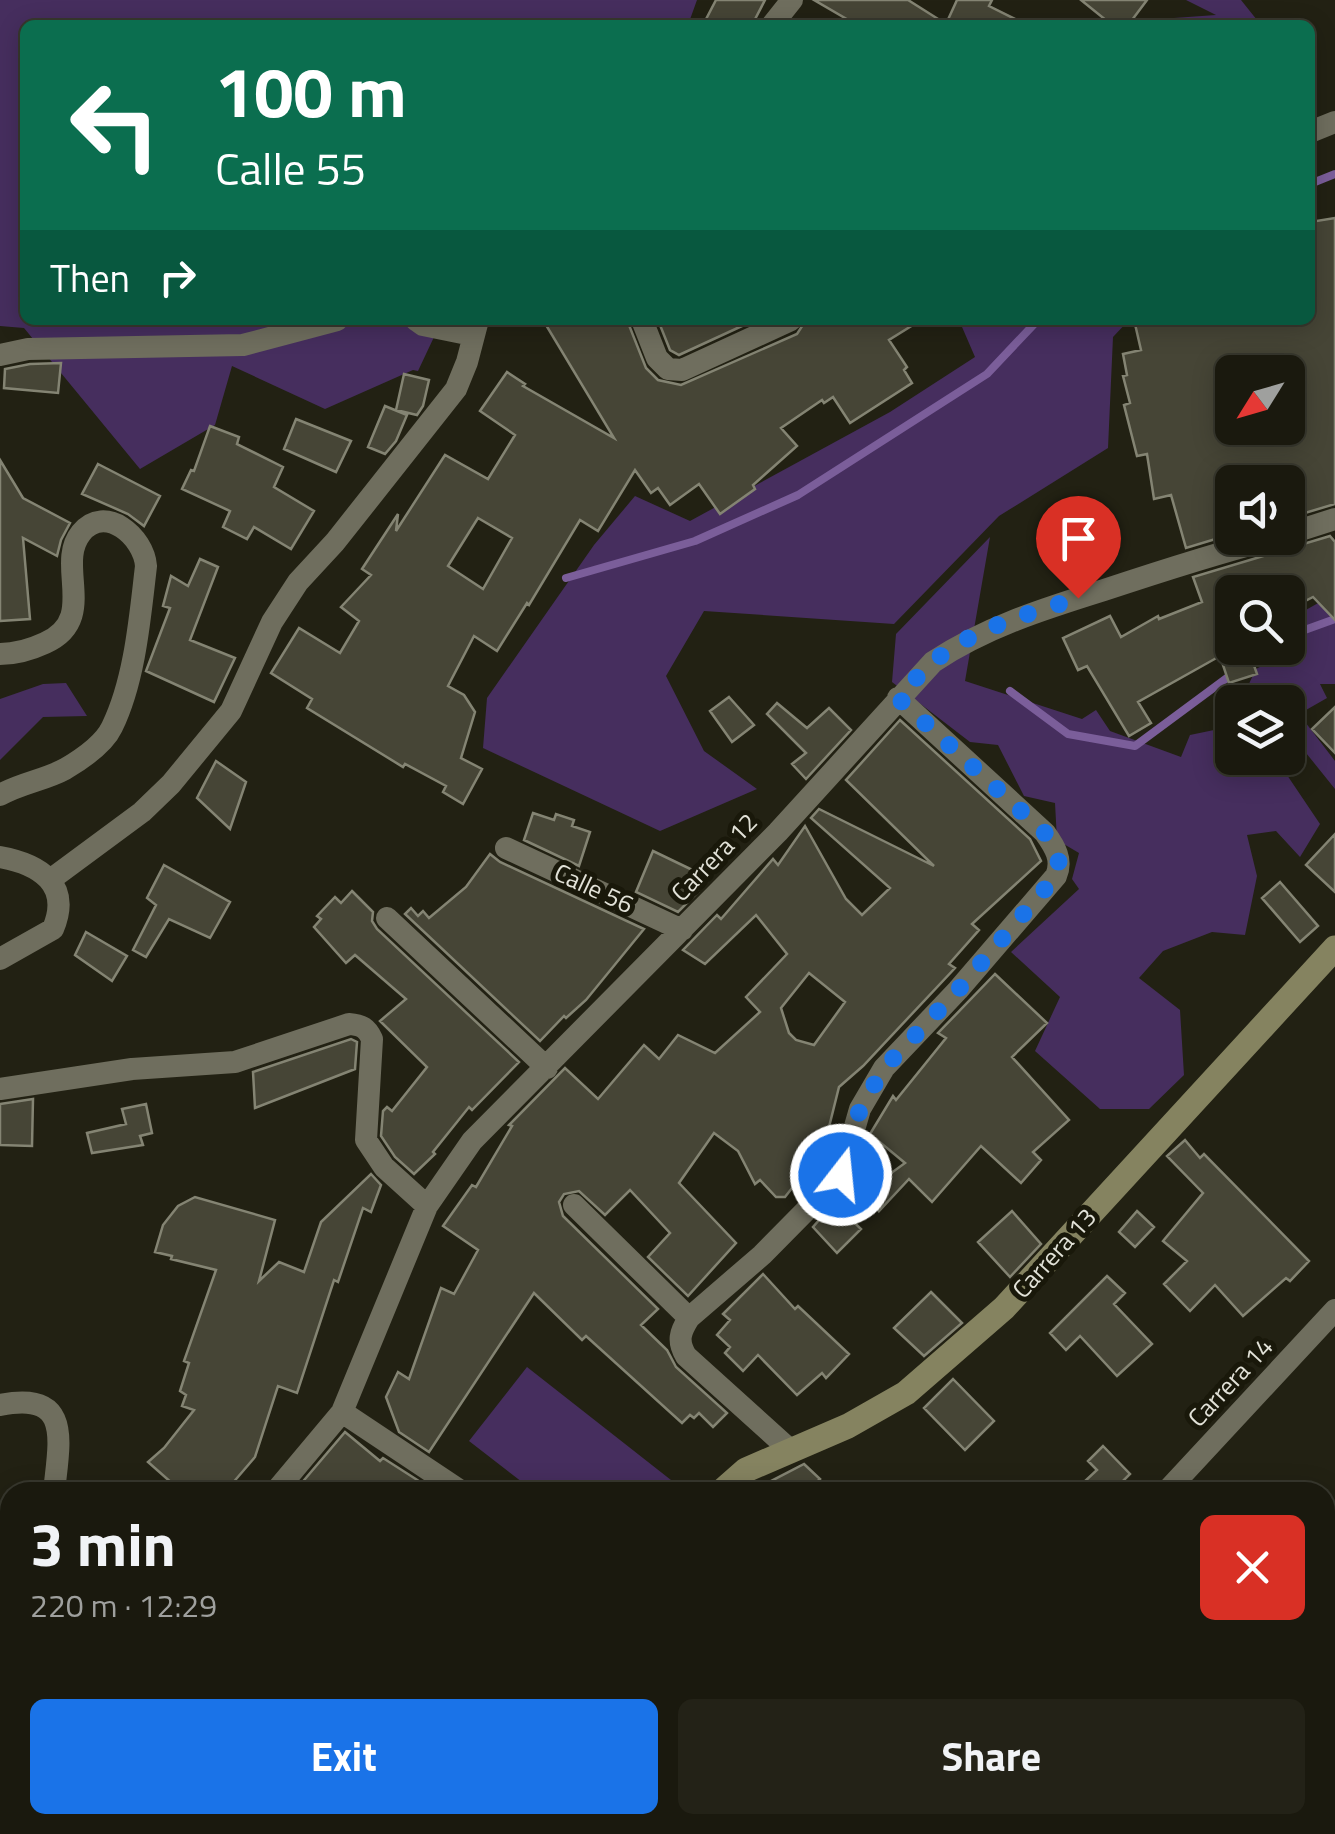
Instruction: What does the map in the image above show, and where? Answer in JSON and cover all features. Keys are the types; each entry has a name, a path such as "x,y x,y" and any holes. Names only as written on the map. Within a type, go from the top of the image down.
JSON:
{"street":[{"path":"776,20 792,0"},
{"path":"0,355 44,348 243,345 318,325"},
{"path":"50,880 142,812 171,784 231,711 272,622 298,582 335,542 456,389 468,362 475,327 423,325"},
{"path":"644,325 657,358 668,370 682,370 780,325"},
{"path":"1305,529 1335,519"},
{"path":"0,654 14,654 52,640 68,624 74,600 73,548 84,529 99,522 113,524 137,540 146,566 136,648 111,730 90,752 62,771 0,795"},
{"name":"Carrera 12","path":"283,1482 342,1412 428,1206 472,1141 778,832 933,662 964,641 1010,620 1215,553"},
{"path":"789,1449 686,1356 680,1335 689,1318 762,1255 841,1175 860,1109 884,1068 958,990 1056,876 1060,866 1045,833 898,698"},
{"name":"Calle 56","path":"506,848 682,930"},
{"path":"0,857 37,866 50,880 60,910 53,930 0,960"},
{"path":"386,918 547,1068"},
{"name":"Carrera 13","path":"732,1482 746,1470 848,1426 906,1393 1004,1308 1325,972 1335,948"},
{"path":"0,1089 132,1069 235,1062 349,1024 360,1025 372,1039 366,1140 384,1167 428,1206"},
{"path":"574,1205 689,1318"},
{"name":"Carrera 14","path":"1175,1482 1335,1310"},
{"path":"0,1405 34,1401 48,1408 56,1418 60,1434 55,1482"},
{"path":"342,1412 447,1482"}],"shaded area":[{"path":"0,0 697,0 690,20 20,20 20,325 440,325 418,371 325,409 232,366 215,425 140,469 24,328 0,326"},
{"path":"1186,0 1241,0 1257,20 1146,20 1216,15"},
{"path":"961,325 1124,325 1113,337 1108,448 999,516 894,624 704,611 666,676 704,751 757,789 660,831 483,748 487,698 594,545 635,496 690,521 890,412 975,357"},
{"path":"990,537 965,681 1082,719 1096,710 1110,731 1181,757 1190,735 1215,727 1215,775 1287,775 1320,824 1300,857 1276,831 1247,835 1257,876 1245,935 1212,932 1163,951 1139,978 1180,1010 1184,1075 1149,1109 1100,1109 1035,1051 1060,997 1011,952 1079,889 1072,879 1079,853 1057,840 1055,803 1024,796 998,745 970,742 892,682 896,634"},
{"path":"1320,602 1335,605 1335,684 1320,684 1327,698 1305,711 1305,685 1248,685 1256,669 1264,665 1305,665 1305,610"},
{"path":"66,683 87,716 43,717 0,760 0,699 43,684"},
{"path":"1305,722 1335,761 1335,789 1305,752"},
{"path":"527,1367 674,1482 522,1482 469,1441"}],"building":[{"path":"716,0 765,0 755,20 706,20"},
{"path":"814,0 908,0 940,20 848,20"},
{"path":"957,0 992,0 989,6 1017,20 948,20"},
{"path":"1081,0 1147,0 1132,20 1106,20"},
{"path":"1335,218 1335,504 1305,513 1305,465 1215,465 1215,539 1186,548 1171,495 1154,499 1147,454 1137,456 1124,405 1130,403 1123,376 1127,375 1123,354 1141,350 1135,325 1315,325 1315,221"},
{"path":"546,325 629,325 646,368 658,380 681,385 797,334 803,325 913,325 889,340 907,367 904,370 912,383 850,423 833,397 824,403 822,400 781,428 797,446 753,485 755,489 720,514 699,484 670,505 658,488 651,493 635,470 598,531 580,520 497,651 474,636 448,686 464,695 475,712 461,758 482,769 463,804 443,792 446,786 405,764 403,767 307,708 312,699 271,673 299,628 340,653 359,621 341,607 371,575 362,569 398,514 396,531 445,455 488,479 515,435 480,411 507,372 523,386 614,438","holes":["478,518 512,538 483,589 448,566"]},
{"path":"660,325 744,325 679,355 670,350"},
{"path":"61,363 58,393 4,388 5,369"},
{"path":"404,374 429,380 417,415 396,410"},
{"path":"385,406 407,415 396,441 385,454 368,447"},
{"path":"296,419 351,441 336,472 284,449"},
{"path":"210,426 239,437 237,444 283,467 274,487 314,511 291,549 254,527 247,539 223,527 230,511 182,489 191,470 194,471"},
{"path":"0,460 23,498 70,523 57,556 23,538 30,619 0,621"},
{"path":"98,464 160,496 144,526 128,514 82,494"},
{"path":"1330,536 1335,542 1335,620 1313,597 1305,601 1305,575 1215,575 1215,659 1138,702 1151,723 1129,736 1087,666 1078,670 1063,638 1110,616 1121,637 1158,616 1159,619 1202,602 1193,577 1267,555 1305,555 1305,543"},
{"path":"200,559 218,567 190,640 235,658 214,702 146,671 170,608 163,606 171,576 188,586"},
{"path":"1223,665 1254,665 1257,674 1229,683"},
{"path":"729,697 754,725 732,742 710,711"},
{"path":"777,703 807,728 829,708 851,730 806,779 792,764 806,753 767,714"},
{"path":"1335,707 1335,753 1312,729"},
{"path":"900,720 1030,839 1041,861 972,924 979,930 949,964 955,968 839,1087 824,1147 785,1197 776,1197 760,1180 755,1184 738,1151 714,1133 679,1183 736,1243 688,1296 648,1257 670,1233 630,1190 605,1215 579,1191 564,1194 559,1202 563,1216 658,1309 641,1325 667,1350 676,1367 727,1413 713,1427 699,1413 682,1423 586,1336 582,1340 534,1293 429,1452 399,1432 386,1397 398,1372 409,1379 441,1288 454,1294 478,1250 443,1226 472,1185 476,1187 512,1126 509,1125 565,1068 598,1099 644,1045 659,1059 678,1035 715,1053 760,1012 746,997 787,954 756,915 705,964 683,950 717,915 721,919 773,859 778,865 805,826 846,899 862,915 890,888 811,818 819,809 934,866 846,780","holes":["809,973 845,1002 814,1045 796,1040 789,1033 781,1008"]},
{"path":"216,761 246,782 230,829 197,798"},
{"path":"533,813 554,820 556,814 574,820 572,826 590,832 579,866 524,840"},
{"path":"1335,834 1335,892 1306,865"},
{"path":"653,851 705,876 695,888 698,892 678,912 636,892"},
{"path":"490,854 644,929 586,1000 540,1041 405,914 411,908 418,916 423,911 429,918 466,887"},
{"path":"164,865 230,902 210,938 169,919 146,957 133,950 156,905 147,898"},
{"path":"1280,882 1318,926 1300,942 1262,898"},
{"path":"352,891 373,912 372,921 377,929 519,1062 472,1110 469,1107 435,1154 414,1174 395,1157 381,1136 383,1111 387,1107 392,1111 427,1067 380,1021 406,999 355,955 346,963 314,927 321,919 317,916 335,897 341,903"},
{"path":"86,932 127,956 112,981 75,955"},
{"path":"995,974 1047,1023 1012,1057 1069,1120 1033,1152 1041,1160 1021,1183 981,1146 932,1202 909,1179 879,1211 868,1190 905,1163 870,1134 893,1096 896,1100 946,1038 938,1033"},
{"path":"351,1039 357,1042 355,1069 255,1108 253,1072"},
{"path":"33,1099 32,1146 0,1145 0,1104"},
{"path":"146,1104 152,1133 140,1136 143,1145 92,1153 87,1133 126,1124 122,1109"},
{"path":"1185,1140 1200,1158 1204,1154 1309,1261 1290,1281 1286,1278 1243,1316 1215,1285 1190,1311 1164,1284 1187,1261 1163,1241 1203,1193 1167,1156"},
{"path":"371,1174 381,1185 371,1212 363,1208 338,1282 334,1280 297,1393 278,1386 255,1457 234,1482 171,1482 148,1462 194,1410 182,1406 186,1395 180,1391 189,1363 184,1361 216,1270 155,1252 163,1225 178,1206 195,1197 275,1220 259,1281 279,1262 304,1272 321,1222"},
{"path":"834,1203 861,1229 837,1253 813,1227"},
{"path":"1012,1211 1041,1244 1010,1277 978,1242"},
{"path":"1137,1211 1154,1227 1135,1247 1119,1232"},
{"path":"763,1274 795,1309 798,1306 849,1354 826,1378 822,1373 797,1395 758,1355 743,1371 725,1353 730,1347 717,1335 730,1320 723,1314"},
{"path":"1107,1276 1125,1293 1114,1304 1152,1344 1117,1376 1080,1336 1066,1350 1050,1333"},
{"path":"931,1292 962,1323 924,1356 894,1328"},
{"path":"953,1379 994,1421 965,1450 924,1408"},
{"path":"345,1432 380,1461 383,1458 420,1482 302,1482"},
{"path":"1103,1446 1130,1474 1122,1482 1084,1482 1097,1470 1088,1461"},
{"path":"804,1464 820,1479 817,1482 769,1482"}],"waterway":[{"path":"1315,182 1335,174"},
{"path":"566,578 695,541 798,495 987,374 1033,325"},
{"path":"1305,630 1335,619"},
{"path":"1010,691 1068,734 1135,746 1235,672"}],"route":[{"path":"841,1175 860,1109 884,1068 958,990 1056,876 1060,866 1045,833 898,698 933,662 964,641 1010,620 1078,598"}]}
